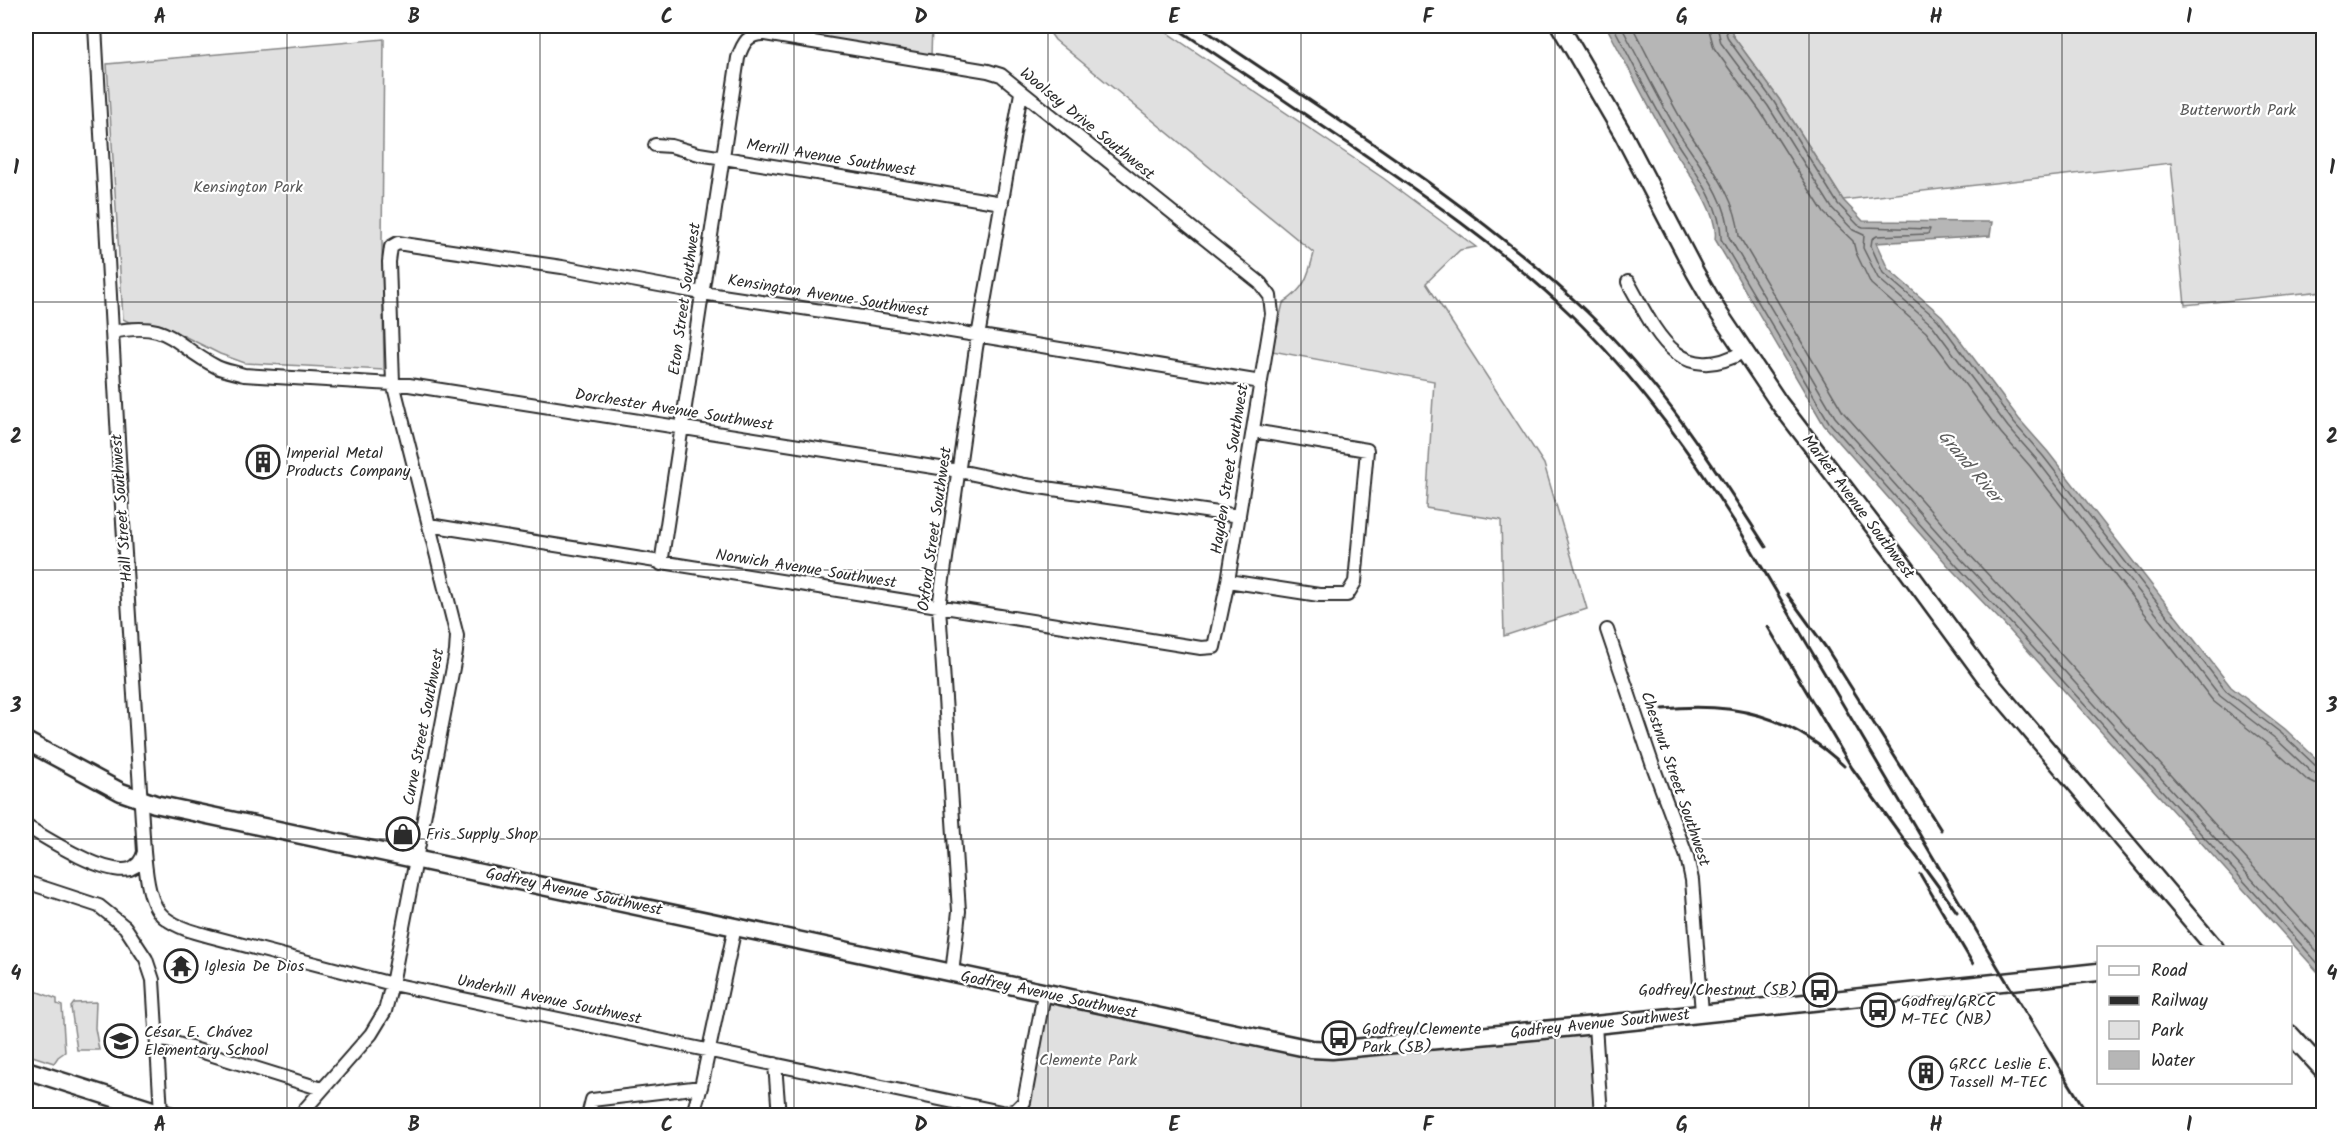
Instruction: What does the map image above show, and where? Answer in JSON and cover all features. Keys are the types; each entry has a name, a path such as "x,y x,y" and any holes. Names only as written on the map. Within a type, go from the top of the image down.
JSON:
{"main road":[{"name":"Market Avenue Southwest","path":"1560,26 1623,134 1695,272 1743,352 1779,403 1987,679 2212,946"},
{"name":"Godfrey Avenue Southwest","path":"26,741 142,801 1044,994 1321,1050 1594,1025 2097,972"},
{"path":"2292,1036 2324,1071"},
{"path":"26,1070 165,1114"}],"street":[{"name":"Hall Street Southwest","path":"95,26 144,852"},
{"name":"Woolsey Drive Southwest","path":"746,39 756,34 765,34 988,71 1000,75 1255,279 1270,296"},
{"name":"Eton Street Southwest","path":"661,564 738,58 746,39"},
{"name":"Oxford Street Southwest","path":"952,974 959,910 939,607 978,337 1021,93"},
{"name":"Merrill Avenue Southwest","path":"655,145 671,146 722,158 1002,202"},
{"name":"Kensington Avenue Southwest","path":"391,247 398,243 561,267 702,293 902,323 1261,382"},
{"name":"Curve Street Southwest","path":"299,1116 371,1034 385,1011 456,652 457,636 393,383 389,262 391,247"},
{"path":"1628,282 1657,331 1678,355 1692,362 1718,363 1728,361 1743,352"},
{"name":"Hayden Street Southwest","path":"1214,647 1228,581 1272,314 1270,296"},
{"name":"Dorchester Avenue Southwest","path":"112,332 126,329 155,329 168,334 217,367 244,375 393,383 1239,516"},
{"path":"1228,581 1319,595 1347,595 1355,582 1367,450 1253,431"},
{"name":"Norwich Avenue Southwest","path":"429,525 661,564 1189,646 1214,647"},
{"name":"Chestnut Street Southwest","path":"1607,630 1649,755 1687,857 1692,880 1702,1013"},
{"path":"26,826 66,850 115,869 132,868 142,860 144,852"},
{"name":"Underhill Avenue Southwest","path":"144,852 146,873 154,901 163,917 181,927 327,969 392,984 1000,1112 1012,1112 1021,1107 1023,1102 1044,994"},
{"path":"26,882 99,906 125,927 151,969 165,1114"},
{"path":"692,1116 701,1087 735,927"},
{"path":"1594,1025 1601,1116"},
{"path":"157,1039 322,1089"},
{"path":"775,1064 779,1116"},
{"path":"588,1116 592,1100 701,1087"}],"green space":[{"path":"743,26 932,26 931,56"},
{"path":"1045,26 1157,26 1383,178 1476,247 1460,250 1426,283 1544,464 1587,609 1504,636 1501,520 1426,508 1434,381 1272,351 1283,303 1296,293 1304,282 1314,253 1055,40"},
{"name":"Butterworth Park","path":"1730,26 2323,26 2323,291 2185,305 2171,163 1843,200 1779,99 1733,36"},
{"name":"Kensington Park","path":"384,39 382,243 384,370 245,363 220,354 162,325 129,322 123,319 107,64"},
{"path":"30,989 57,999 57,1004 62,1006 65,1052 54,1063 26,1054 26,991"},
{"name":"Clemente Park","path":"1044,994 1311,1049 1595,1025 1601,1115 1022,1116"},
{"path":"96,1002 95,1028 99,1050 77,1050 71,1007 74,1003"}],"water":[{"name":"Grand River","path":"1606,26 1730,26 1733,36 1779,99 1843,200 1863,221 1992,222 1990,236 1876,243 1888,269 1942,316 2019,419 2048,452 2231,687 2285,729 2323,765 2323,976 2003,623 1952,570 1824,425 1715,239 1715,227 1704,199 1669,143"}],"railway":[{"path":"1173,26 1433,202 1489,244 1569,313 1643,393 1708,481 1747,542 1999,969 2089,1116"},
{"path":"1199,26 1448,196 1496,233 1587,312 1613,338 1661,394 1705,454 1766,547"},
{"path":"1787,594 1827,649 1941,830"},
{"path":"1768,627 1852,768 1957,912"},
{"path":"1663,709 1714,708 1760,716 1803,735 1844,766"},
{"path":"1920,874 1973,964"}],"place":[{"name":"Imperial Metal Products Company","path":"263,462"},
{"name":"Fris Supply Shop","path":"403,834"},
{"name":"Iglesia De Dios","path":"181,966"},
{"name":"Godfrey/Chestnut (SB)","path":"1820,990"},
{"name":"Godfrey/GRCC M-TEC (NB)","path":"1878,1010"},
{"name":"Godfrey/Clemente Park (SB)","path":"1339,1038"},
{"name":"César E. Chávez Elementary School","path":"121,1041"},
{"name":"GRCC Leslie E. Tassell M-TEC","path":"1926,1073"}]}
